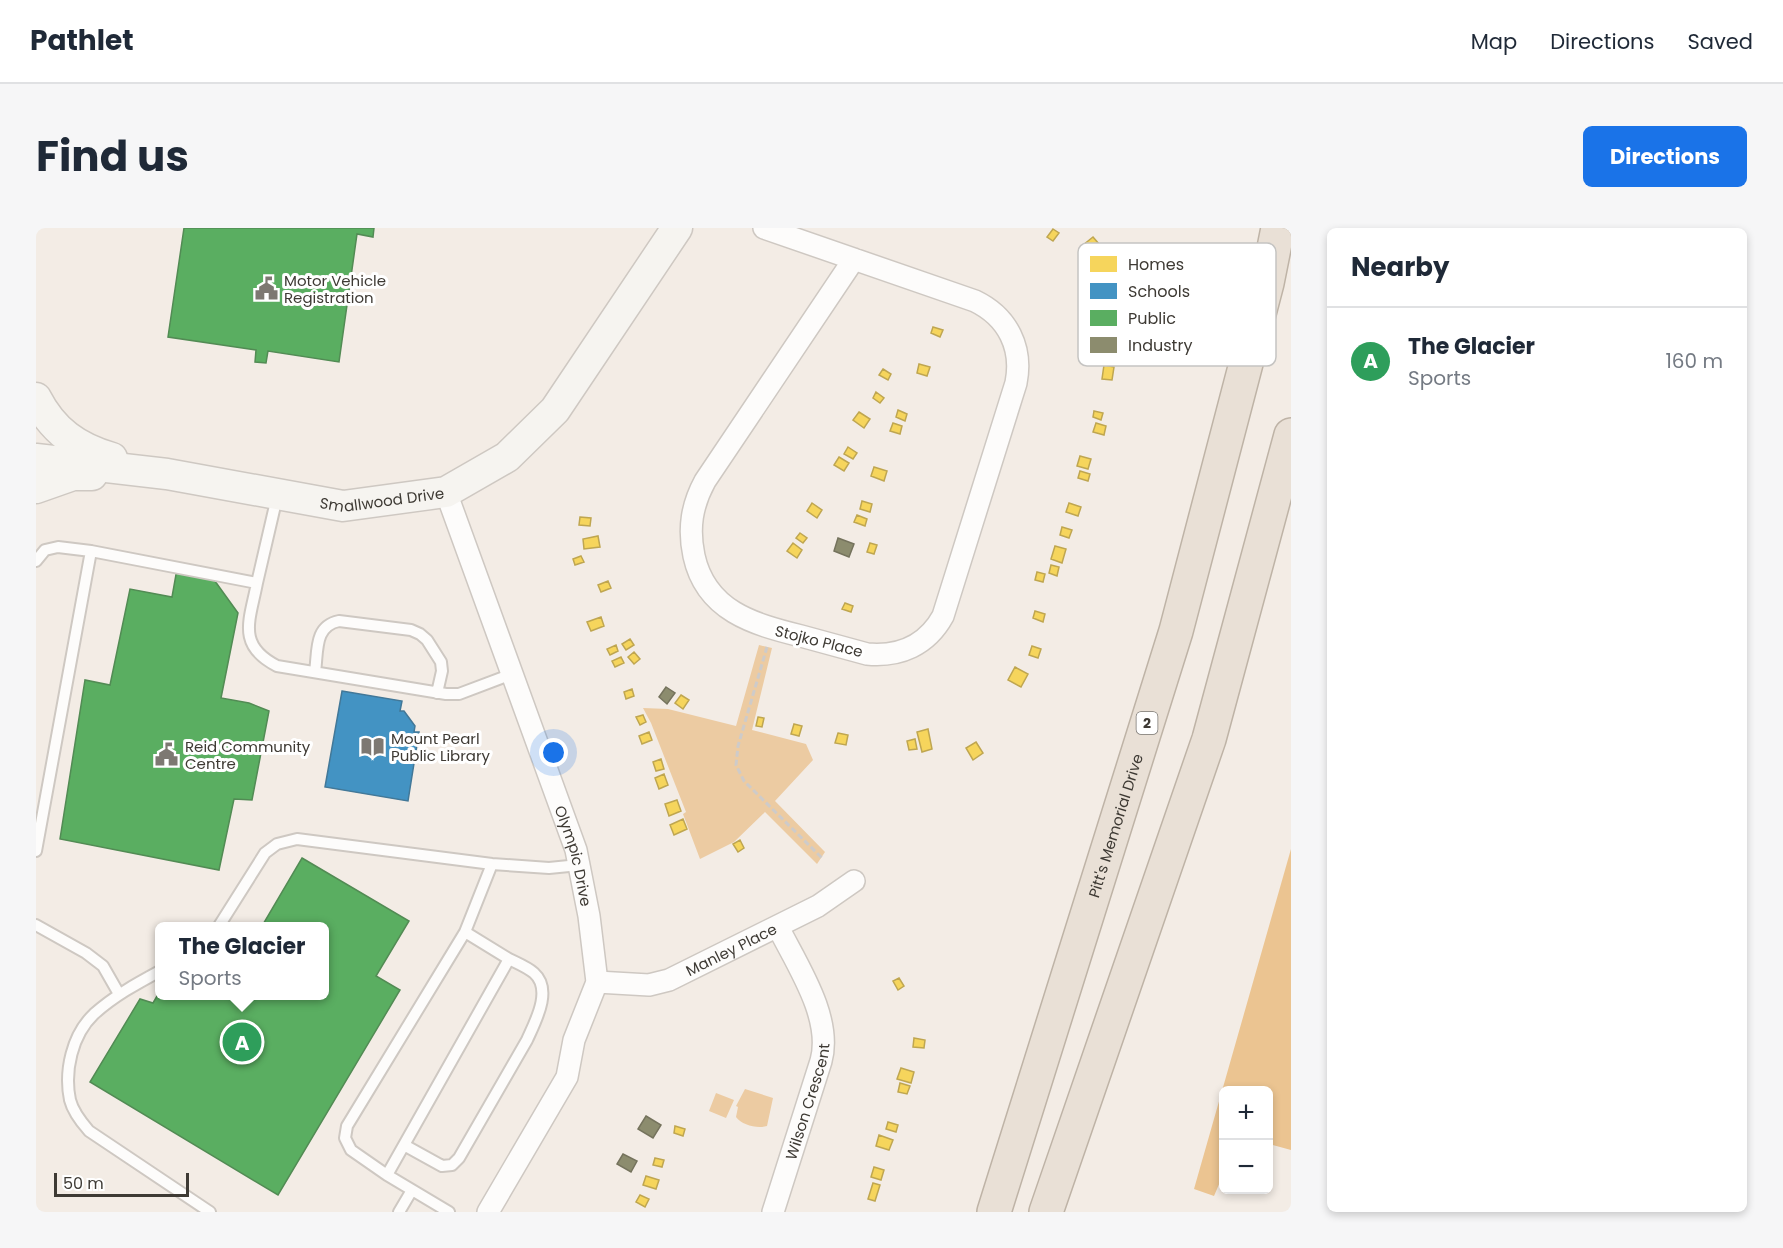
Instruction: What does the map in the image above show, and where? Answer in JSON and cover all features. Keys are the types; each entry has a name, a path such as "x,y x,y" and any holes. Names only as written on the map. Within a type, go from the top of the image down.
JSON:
{"highway":[{"name":"Pitt's Memorial Drive","path":"1275,243 1278,228"},
{"name":"Pitt's Memorial Drive","path":"995,1205 1176,631 1245,366"},
{"path":"1046,1212 1209,739 1291,435"}],"street":[{"name":"Smallwood Drive","path":"36,459 167,474 343,506 446,492 507,457 555,410 677,228"},
{"name":"Stojko Place","path":"764,228 985,306 1004,323 1015,344 1018,357 1016,383 943,616 931,634 914,647 880,655 762,626 731,611 713,595 699,573 691,532 694,505 705,481 854,260"},
{"path":"36,398 41,409 65,437 91,452 167,474"},
{"path":"36,488 73,475 167,474"},
{"name":"Olympic Drive","path":"446,492 576,850 589,916 597,982 574,1040 567,1077 488,1212"},
{"name":"Manley Place","path":"597,982 639,986 659,984 778,927 830,899 854,880"},
{"name":"Wilson Crescent","path":"773,1212 818,1070 825,1040 817,1007 778,927"}],"lane":[{"path":"278,494 248,631 254,650 263,659 277,666 437,693 459,694 512,674"},
{"path":"36,561 45,550 58,547 91,551 257,583"},
{"path":"36,852 91,551"},
{"path":"315,672 320,638 323,629 329,623 339,621 411,630 427,640 441,662 442,671 437,693"},
{"path":"222,922 265,853 277,844 297,839 492,864 549,868 579,865"},
{"path":"449,1212 387,1175 351,1150 345,1138 347,1126 465,932 492,864"},
{"path":"36,925 86,953 103,966 119,994"},
{"path":"404,1145 442,1166 452,1165 459,1158 527,1040 542,1001 543,989 534,973 465,932"},
{"path":"387,1175 509,959"},
{"path":"155,974 119,994 92,1016 77,1039 68,1070 70,1101 80,1121 89,1131 210,1212"},
{"path":"399,1212 412,1190"}],"path":[{"path":"767,645 738,746 736,765 744,781 822,858"}],"shaded area":[{"path":"759,645 772,648 752,730 806,744 813,760 775,801 825,852 817,864 765,812 734,842 700,859 683,814 686,812 643,708 668,709 736,726"},
{"path":"1291,849 1291,1150 1273,1145 1273,1086 1223,1086"},
{"path":"745,1089 773,1098 767,1126 750,1126 736,1117 738,1107 736,1106"},
{"path":"716,1093 734,1100 726,1118 709,1111"},
{"path":"1219,1101 1219,1184 1214,1196 1194,1189"}],"building: Homes":[{"path":"1053,229 1059,233 1053,241 1047,237"},
{"path":"1093,237 1098,243 1086,243"},
{"path":"933,327 943,330 940,337 931,333"},
{"path":"919,364 930,367 927,376 917,373"},
{"path":"1104,366 1114,367 1112,380 1102,379"},
{"path":"883,369 891,374 888,380 879,375"},
{"path":"876,392 884,398 880,403 873,398"},
{"path":"898,410 907,414 905,421 896,417"},
{"path":"1094,411 1103,413 1101,420 1093,417"},
{"path":"859,412 870,419 864,428 853,420"},
{"path":"893,423 902,426 900,434 890,431"},
{"path":"1096,423 1106,426 1104,435 1093,432"},
{"path":"848,447 857,453 853,459 844,454"},
{"path":"1080,456 1091,459 1088,469 1077,466"},
{"path":"839,457 849,463 844,471 834,465"},
{"path":"874,467 887,471 884,481 871,476"},
{"path":"1080,471 1090,474 1088,481 1078,478"},
{"path":"862,501 872,504 870,512 860,509"},
{"path":"812,503 822,510 817,518 807,511"},
{"path":"1069,503 1081,507 1078,516 1066,512"},
{"path":"857,515 867,519 865,526 854,522"},
{"path":"580,517 591,518 590,526 579,525"},
{"path":"1062,527 1072,530 1069,538 1060,535"},
{"path":"800,533 807,538 803,543 796,538"},
{"path":"598,536 600,547 584,549 583,539"},
{"path":"793,543 802,550 797,558 787,551"},
{"path":"870,543 877,545 874,554 867,552"},
{"path":"1055,546 1066,549 1062,563 1051,559"},
{"path":"581,556 584,562 575,565 573,559"},
{"path":"1051,565 1059,567 1057,576 1049,573"},
{"path":"1037,572 1045,574 1043,582 1035,580"},
{"path":"608,581 611,588 601,592 598,585"},
{"path":"845,603 853,606 851,612 842,609"},
{"path":"1035,611 1045,614 1043,622 1033,618"},
{"path":"601,617 604,626 591,631 587,622"},
{"path":"630,639 634,645 626,650 622,644"},
{"path":"616,645 618,651 610,655 607,649"},
{"path":"1032,646 1041,649 1038,658 1029,655"},
{"path":"634,652 640,659 634,664 628,657"},
{"path":"621,657 624,663 615,667 612,661"},
{"path":"1015,667 1028,674 1021,687 1008,680"},
{"path":"632,689 634,696 626,699 624,692"},
{"path":"681,695 689,700 683,709 675,703"},
{"path":"643,715 646,722 640,725 636,717"},
{"path":"758,717 764,718 762,727 756,726"},
{"path":"794,724 802,726 799,736 791,734"},
{"path":"928,729 932,749 922,752 917,732"},
{"path":"649,732 652,740 642,744 639,736"},
{"path":"838,733 848,735 846,745 835,743"},
{"path":"915,739 917,749 909,750 907,741"},
{"path":"976,742 983,753 973,760 966,748"},
{"path":"661,759 664,769 656,771 653,762"},
{"path":"664,774 668,785 659,789 655,778"},
{"path":"677,800 681,811 669,816 665,804"},
{"path":"683,819 687,829 674,835 670,825"},
{"path":"740,840 744,848 738,852 733,844"},
{"path":"899,978 904,986 898,990 893,981"},
{"path":"914,1038 925,1040 924,1048 913,1047"},
{"path":"901,1068 914,1072 911,1083 897,1079"},
{"path":"900,1083 910,1086 907,1094 898,1092"},
{"path":"888,1122 898,1125 896,1132 886,1129"},
{"path":"675,1126 685,1129 683,1136 674,1133"},
{"path":"879,1135 893,1140 889,1150 876,1146"},
{"path":"655,1158 664,1160 662,1167 653,1165"},
{"path":"874,1167 884,1170 881,1180 871,1177"},
{"path":"646,1176 659,1180 656,1189 643,1185"},
{"path":"873,1183 880,1185 875,1201 868,1199"},
{"path":"640,1195 649,1199 645,1207 636,1202"}],"building: Schools":[{"path":"342,691 402,701 400,711 404,711 415,726 414,732 419,732 408,801 325,787"}],"building: Public":[{"path":"184,228 374,228 373,237 357,234 339,362 268,351 266,363 255,362 256,350 168,337"},
{"name":"Reid Community Centre","path":"177,569 212,577 238,613 221,698 249,703 269,711 252,800 234,799 219,870 60,839 85,680 110,685 130,589 172,597"},
{"path":"302,858 409,921 376,976 400,990 278,1195 90,1082 140,999 153,1003 155,1000 329,1000 329,922 264,922"}],"building: Industry":[{"path":"838,538 854,544 849,557 834,551"},
{"path":"666,687 675,693 667,704 659,697"},
{"path":"646,1116 661,1125 653,1138 638,1129"},
{"path":"623,1154 637,1161 631,1172 617,1164"}],"place":[{"name":"Motor Vehicle Registration","path":"266,289"},
{"name":"Mount Pearl Public Library","path":"373,747"},
{"name":"Reid Community Centre","path":"167,755"},
{"name":"The Glacier","path":"242,1042"}]}
